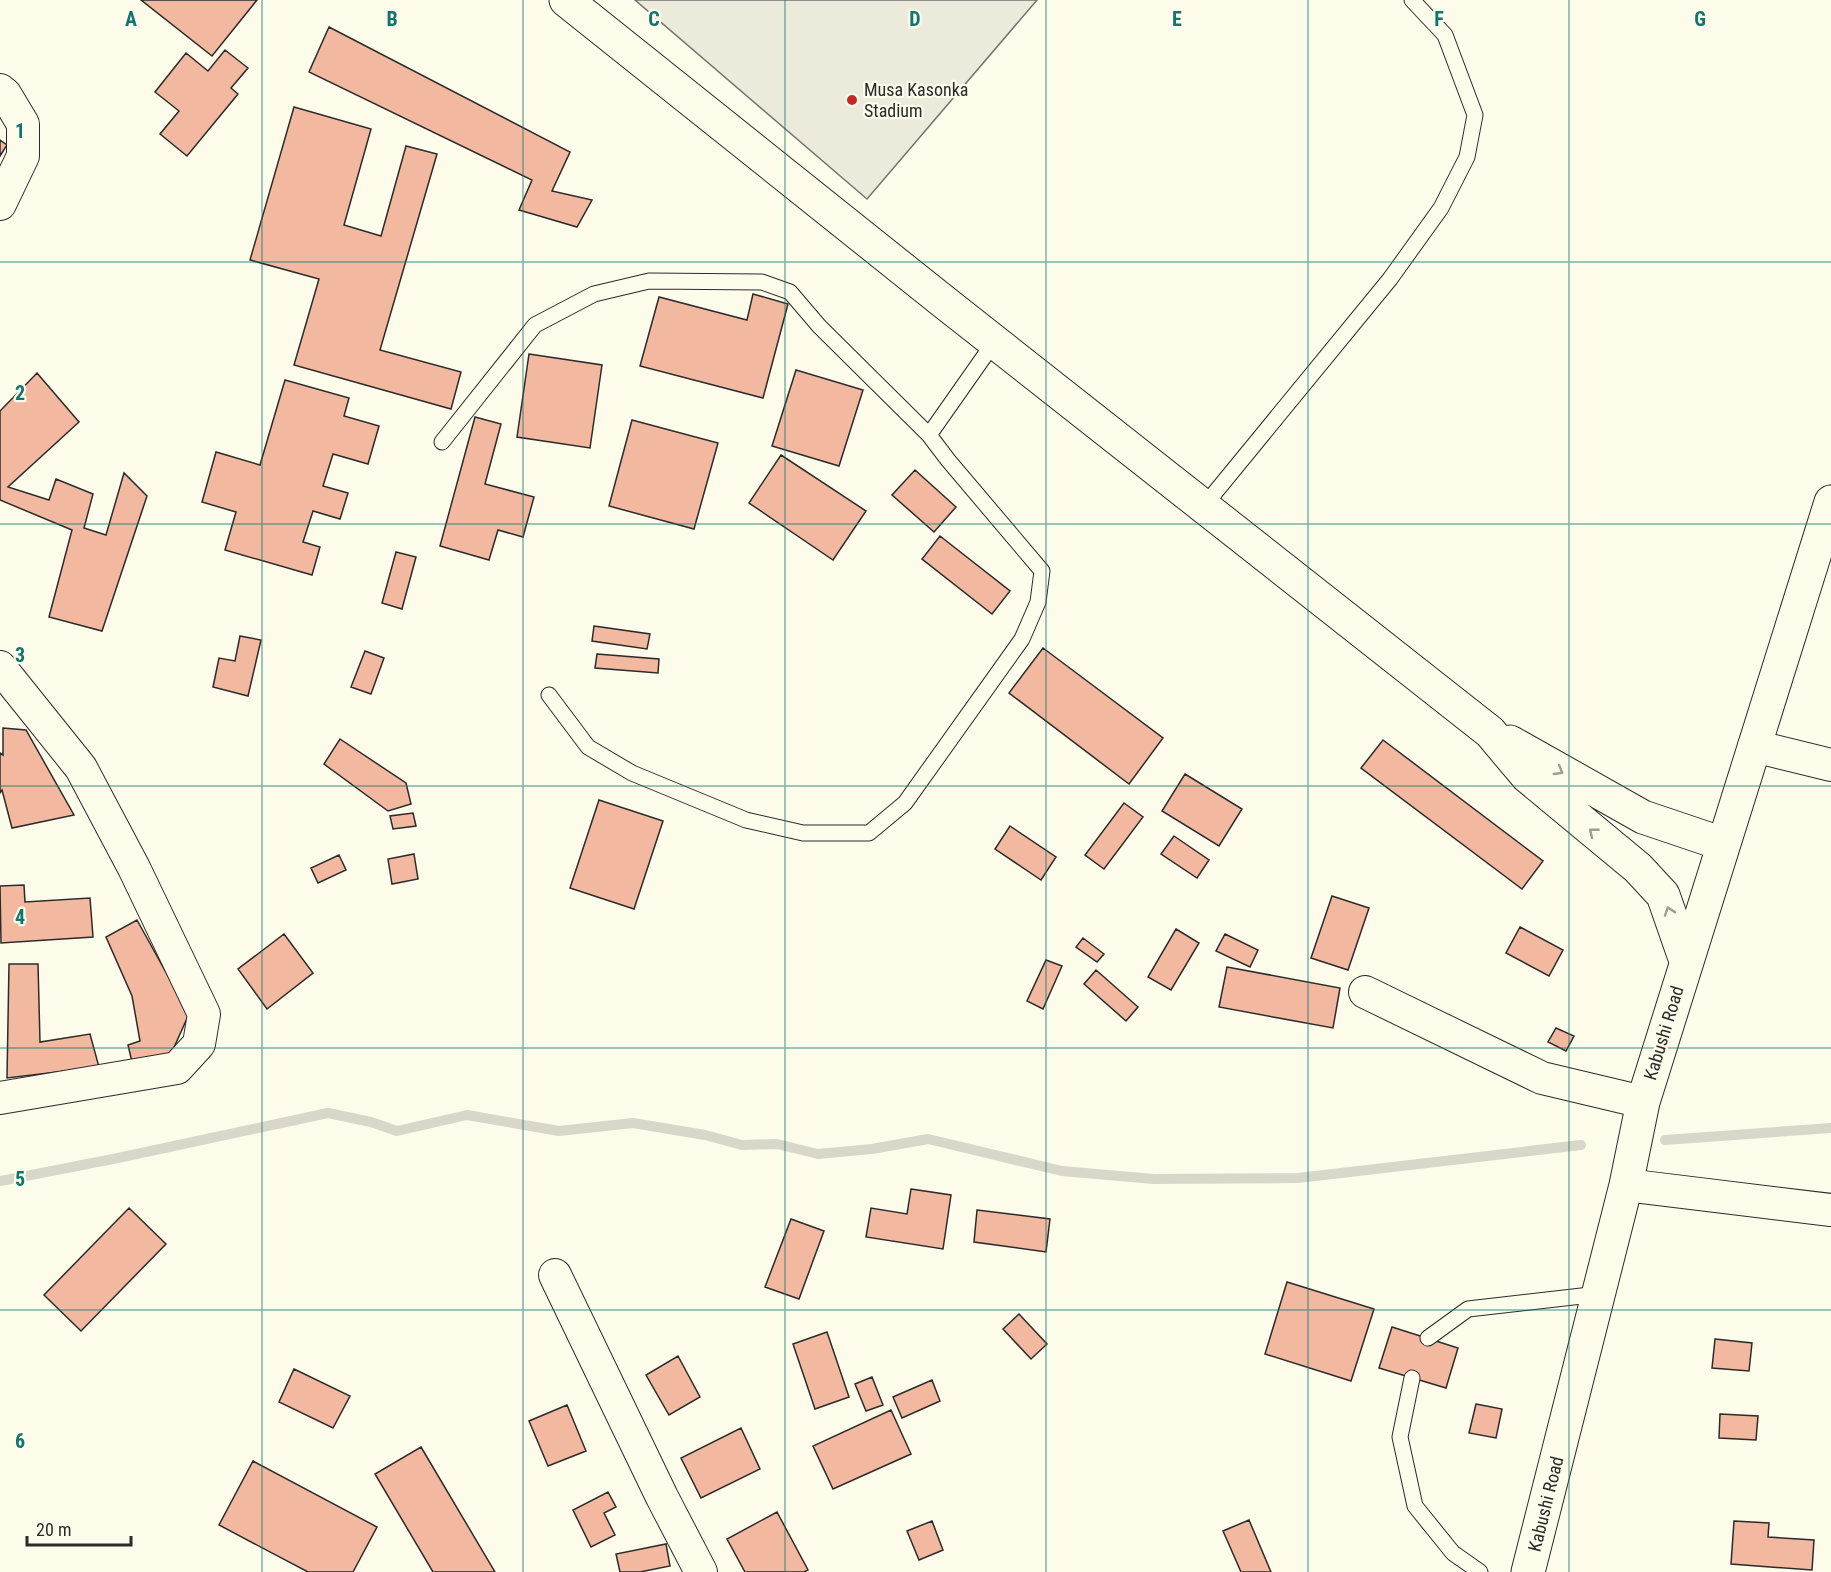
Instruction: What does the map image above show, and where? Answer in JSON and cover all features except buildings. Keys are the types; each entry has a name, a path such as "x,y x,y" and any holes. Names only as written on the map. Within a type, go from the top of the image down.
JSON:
{"street":[{"path":"566,0 1490,732 1643,817 1723,844"},
{"path":"0,90 5,94 23,124 23,156 0,204"},
{"name":"Kabushi Road","path":"1528,1572 1626,1185 1643,1102 1831,502"},
{"path":"0,667 81,768 134,868 204,1014 199,1044 177,1068 0,1098"},
{"path":"1490,732 1527,776 1638,868 1663,895 1686,961"},
{"path":"1754,746 1831,765"},
{"path":"1365,992 1542,1078 1643,1102"},
{"path":"1626,1185 1831,1209"},
{"path":"555,1275 662,1497 701,1572"}],"lane":[{"path":"1204,506 1390,279 1441,208 1467,157 1475,115 1445,35 1412,0"},
{"path":"442,442 535,325 594,294 649,281 762,282 790,292 819,326 930,435 948,460 1042,571 1038,603 1022,639 905,803 869,833 803,833 746,820 632,773 588,747 549,695"},
{"path":"930,435 995,342"},
{"path":"1428,1338 1468,1309 1599,1294"},
{"path":"1412,1378 1400,1437 1415,1506 1453,1553 1480,1572"}],"shaded area":[{"name":"Musa Kasonka Stadium","path":"635,0 1037,0 867,199"}],"waterway":[{"path":"0,1181 328,1113 371,1122 397,1131 467,1115 559,1131 633,1123 705,1135 742,1145 777,1144 818,1154 872,1149 928,1139 1062,1171 1154,1179 1298,1178 1581,1145"},
{"path":"1665,1140 1831,1128"}],"place":[{"name":"Musa Kasonka Stadium","path":"852,100"}]}
